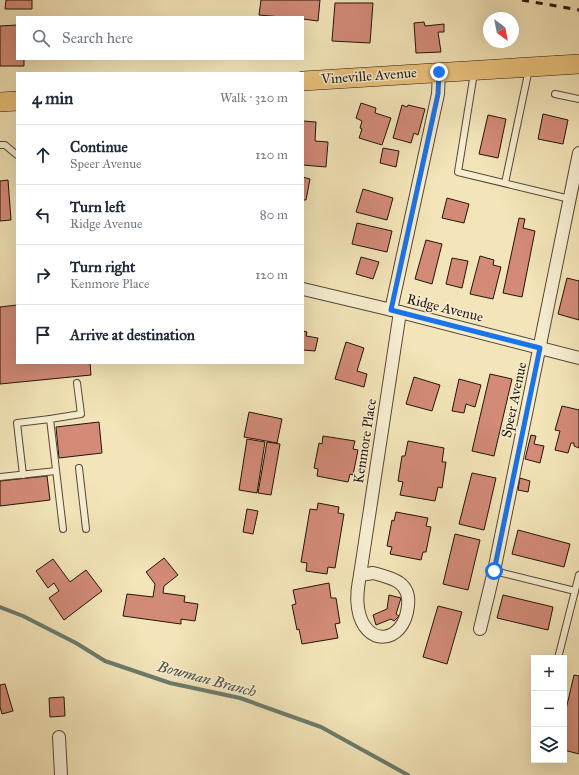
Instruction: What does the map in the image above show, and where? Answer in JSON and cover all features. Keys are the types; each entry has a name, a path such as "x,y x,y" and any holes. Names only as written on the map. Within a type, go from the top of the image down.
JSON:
{"main road":[{"name":"Vineville Avenue","path":"304,81 579,64"},
{"path":"0,102 16,101"}],"street":[{"name":"Kenmore Place","path":"360,575 396,311 438,94 439,72"},
{"name":"Speer Avenue","path":"480,629 494,571 579,153"},
{"name":"Ridge Avenue","path":"304,289 396,311 579,358"},
{"path":"373,573 391,577 406,589 409,599 408,613 402,626 394,634 381,637 371,634 363,624 358,609 357,592 360,575 373,573"},
{"path":"58,737 61,775"}],"lane":[{"path":"505,183 529,66"},
{"path":"475,70 458,172 570,199"},
{"path":"556,94 579,99"},
{"path":"0,145 5,145 16,154"},
{"path":"23,475 17,423 81,414 78,383"},
{"path":"50,419 63,529"},
{"path":"79,468 86,529"},
{"path":"0,477 56,471"},
{"path":"494,571 575,591"},
{"path":"559,655 579,575"}],"building":[{"path":"6,0 32,0 32,9 5,9"},
{"path":"261,0 320,0 318,21 304,19 304,16 259,15"},
{"path":"335,3 373,3 370,43 332,41"},
{"path":"424,22 425,26 444,24 444,32 438,32 441,52 416,53 414,23"},
{"path":"16,25 16,60 24,60 24,66 0,66 0,26"},
{"path":"361,103 376,108 375,113 391,118 382,145 359,138 362,129 360,128 362,121 356,118"},
{"path":"402,105 425,109 418,135 414,133 411,143 393,138"},
{"path":"543,114 568,120 563,144 538,139"},
{"path":"488,115 506,119 498,158 479,154"},
{"path":"304,121 316,122 315,141 328,142 326,167 304,165"},
{"path":"383,148 399,151 396,167 380,163"},
{"path":"304,177 310,179 306,200 304,200"},
{"path":"8,180 11,220 0,221 0,181"},
{"path":"363,189 393,198 387,220 356,212"},
{"path":"447,198 469,204 464,223 442,218"},
{"path":"519,218 525,219 523,228 535,231 522,297 503,293"},
{"path":"357,223 392,231 387,252 352,244"},
{"path":"426,240 442,244 432,284 415,279"},
{"path":"480,256 494,260 493,265 501,267 493,299 470,294"},
{"path":"361,257 379,262 373,279 356,274"},
{"path":"452,258 468,261 462,288 446,284"},
{"path":"567,278 579,281 579,320 558,314"},
{"path":"16,305 16,364 90,364 91,375 0,384 0,307"},
{"path":"304,331 307,332 306,336 318,338 315,351 304,350"},
{"path":"346,342 364,348 357,371 367,374 364,387 335,379"},
{"path":"490,374 512,379 494,456 472,451"},
{"path":"414,377 440,385 432,411 406,404"},
{"path":"459,379 481,385 475,407 466,404 464,413 452,411"},
{"path":"562,406 579,410 579,448 574,446 574,443 571,443 568,453 555,450 560,431 555,430"},
{"path":"249,412 282,419 277,443 244,437"},
{"path":"99,422 102,453 59,458 56,427"},
{"path":"531,435 536,436 534,444 544,446 540,463 525,459"},
{"path":"323,436 355,441 353,449 358,450 353,475 350,474 348,482 317,476 318,469 314,468 319,443 322,444"},
{"path":"247,439 265,442 257,493 239,490"},
{"path":"408,441 444,448 442,462 446,462 442,488 438,487 435,501 400,495 403,482 398,481 402,456 405,456"},
{"path":"267,442 280,444 271,495 258,493"},
{"path":"472,473 496,478 484,530 459,524"},
{"path":"47,476 50,500 0,506 0,481"},
{"path":"520,478 530,481 528,492 518,490"},
{"path":"318,503 339,507 338,513 344,514 335,568 328,567 327,574 306,571 307,563 301,562 310,509 317,510"},
{"path":"247,509 258,511 253,534 243,532"},
{"path":"396,512 428,518 426,526 431,527 426,552 423,552 421,560 390,554 392,547 387,546 392,520 394,521"},
{"path":"518,530 570,544 564,567 512,554"},
{"path":"455,534 480,540 468,590 443,584"},
{"path":"164,558 178,575 164,586 163,593 185,596 184,602 198,604 195,621 181,619 181,624 123,616 127,594 153,597 155,584 146,572"},
{"path":"53,559 70,582 86,570 102,591 64,620 49,598 59,591 54,583 48,588 36,571"},
{"path":"329,583 331,598 336,598 340,623 335,624 338,638 302,644 299,629 297,630 292,605 296,604 293,590"},
{"path":"389,595 401,598 396,614 399,616 394,621 391,619 376,625 373,615 387,609"},
{"path":"503,595 553,607 548,630 497,618"},
{"path":"438,606 462,612 447,664 423,657"},
{"path":"574,675 579,676 579,754 567,751 567,705"},
{"path":"5,684 13,711 2,714 0,707 0,685"},
{"path":"64,697 65,716 50,717 49,698"}],"waterway":[{"name":"Bowman Branch","path":"0,607 23,616 76,643 105,661 170,683 240,698 321,727 408,775"}],"railway":[{"path":"522,0 579,10"}],"route":[{"path":"439,72 438,94 391,310 540,348 494,571"}]}
